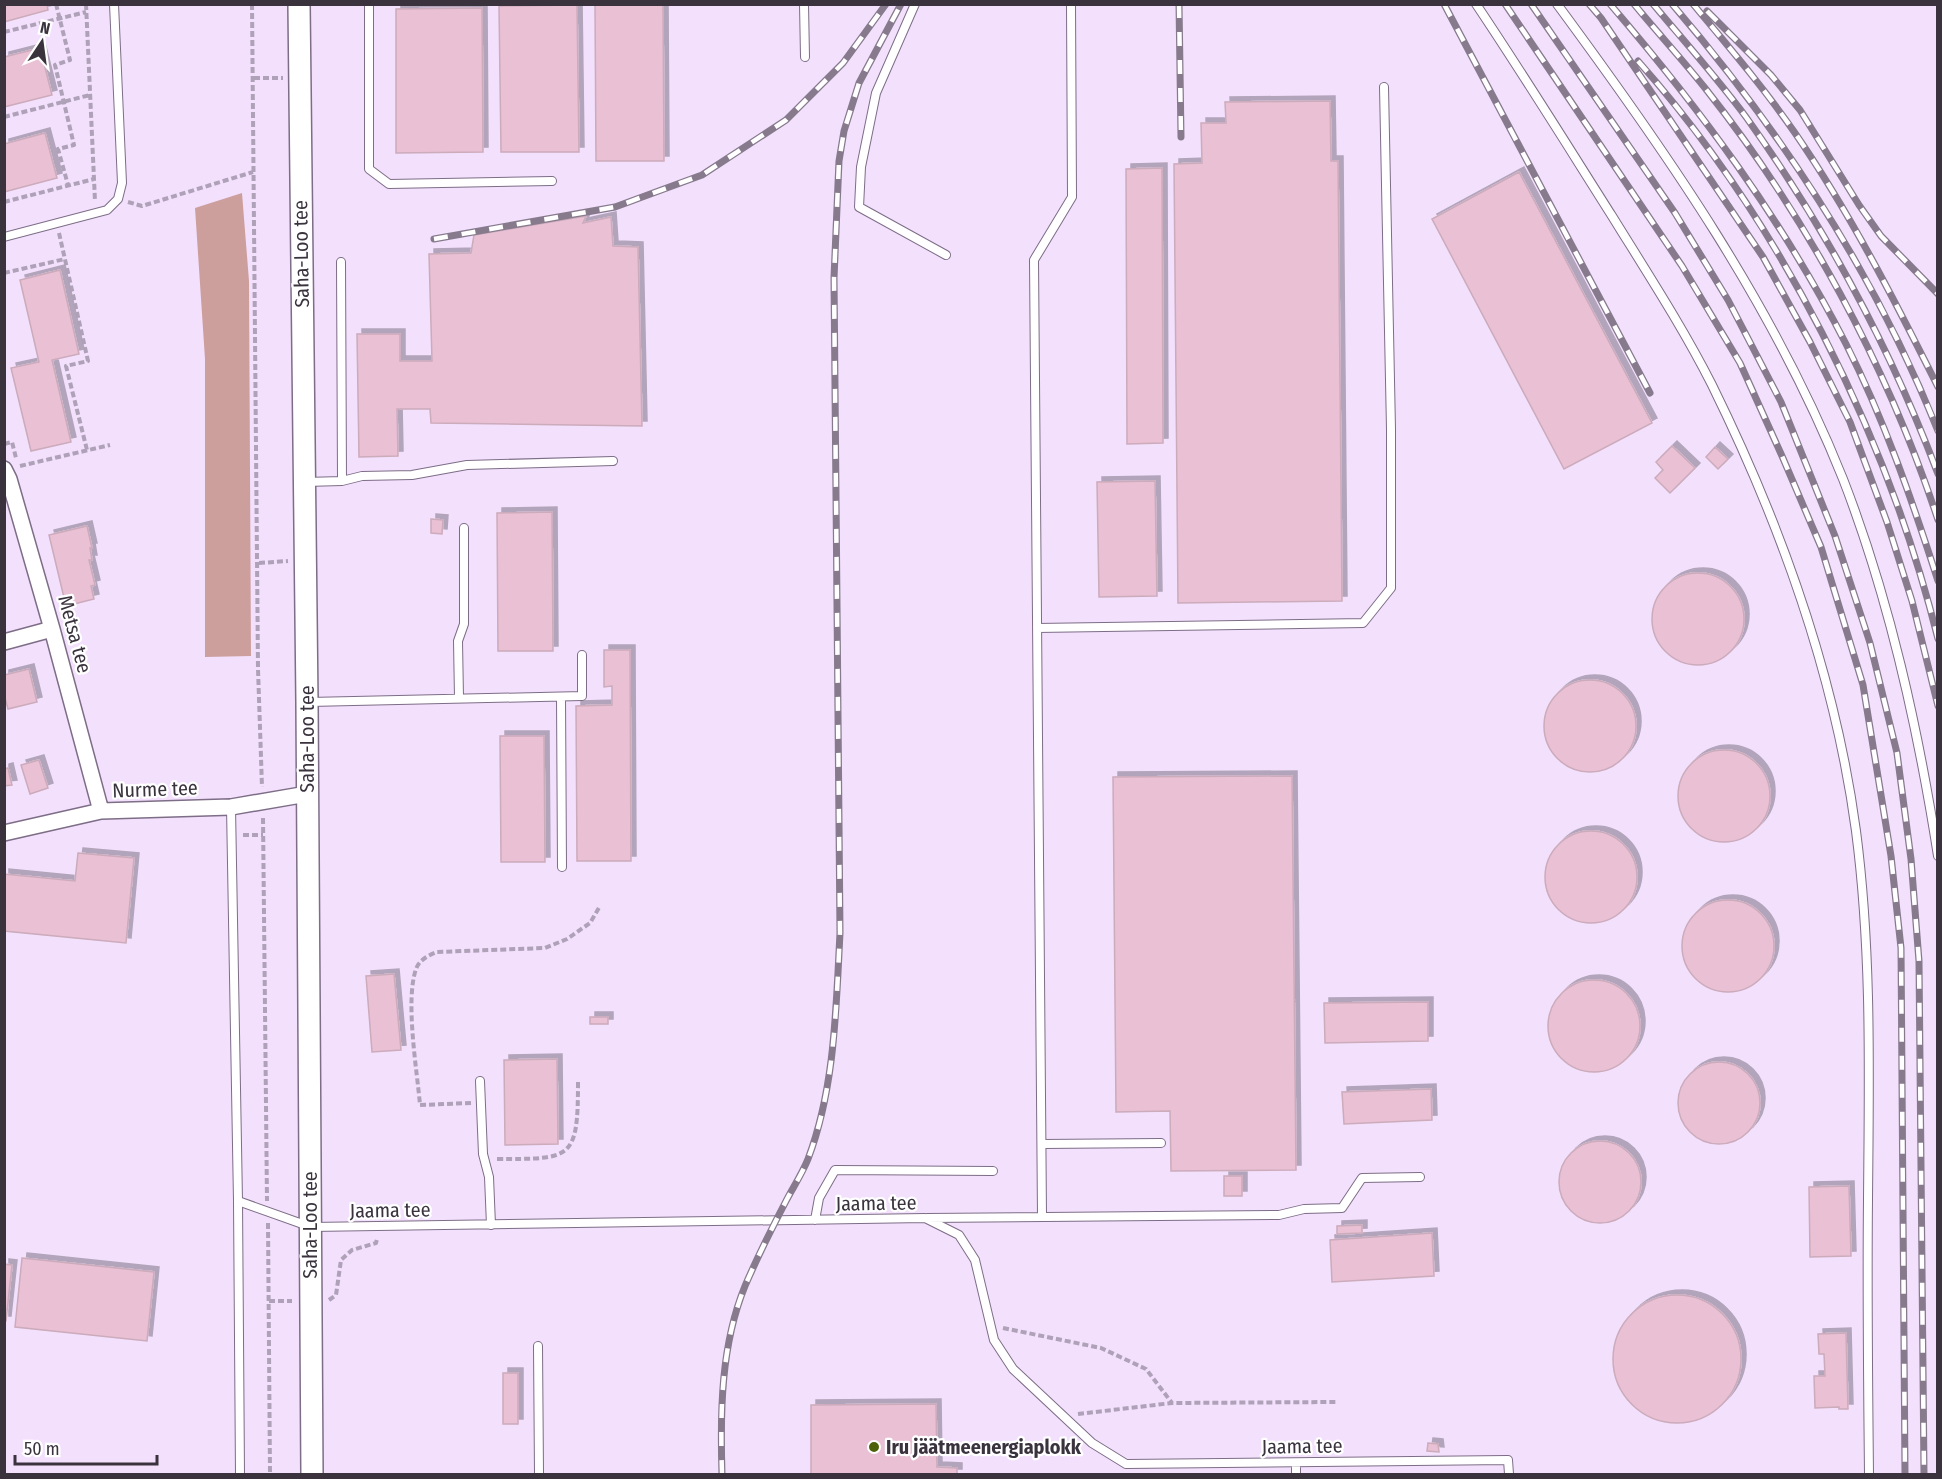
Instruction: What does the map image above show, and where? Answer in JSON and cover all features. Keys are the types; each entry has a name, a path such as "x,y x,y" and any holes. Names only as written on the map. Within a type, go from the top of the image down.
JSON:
{"main road":[{"name":"Saha-Loo tee","path":"299,4 307,702 312,1474"}],"street":[{"name":"Metsa tee","path":"4,469 9,479 52,629 101,811"},
{"path":"4,642 52,629"},
{"name":"Nurme tee","path":"4,833 101,811 231,807 307,794"}],"lane":[{"path":"4,237 107,210 118,199 122,183 114,4"},
{"path":"369,4 369,169 389,184 552,181"},
{"path":"804,4 805,57"},
{"path":"915,4 876,93 861,167 859,207 946,255"},
{"path":"1042,1216 1034,260 1072,198 1071,4"},
{"path":"1476,4 1651,278 1711,384 1783,545 1802,598 1828,694 1844,762 1856,832 1866,967 1869,1083 1867,1287 1869,1474"},
{"path":"1557,4 1630,102 1730,254 1791,365 1819,425 1853,508 1886,608 1916,734 1938,856"},
{"path":"1037,628 1364,623 1391,588 1384,87"},
{"path":"341,262 342,482"},
{"path":"303,482 342,482 362,476 412,475 467,465 613,462"},
{"path":"459,698 458,641 464,624 464,528"},
{"path":"307,702 582,696 582,655"},
{"path":"561,697 562,867"},
{"path":"231,807 240,1474"},
{"path":"480,1082 484,1159 489,1177 491,1225"},
{"path":"1041,1144 1161,1143"},
{"path":"815,1220 819,1198 835,1170 993,1171"},
{"path":"925,1218 1279,1215 1304,1209 1342,1208 1362,1179 1420,1178"},
{"name":"Jaama tee","path":"238,1201 311,1227 925,1218 959,1235 975,1260 994,1340 1013,1369 1092,1443 1126,1464 1508,1460 1509,1474"},
{"path":"538,1346 538,1474"},
{"path":"1296,1463 1296,1474"}],"path":[{"path":"56,4 69,60 55,64 74,145 58,149 68,185"},
{"path":"86,4 95,213"},
{"path":"252,4 259,563 258,669 262,801 270,1474"},
{"path":"4,32 86,12"},
{"path":"254,78 300,79"},
{"path":"4,117 90,95"},
{"path":"118,199 142,206 254,172"},
{"path":"4,202 94,179"},
{"path":"57,224 88,361 66,366 87,450"},
{"path":"4,273 65,259"},
{"path":"4,444 12,442 18,466 110,445"},
{"path":"259,563 305,560"},
{"path":"481,1103 420,1105 411,995 417,967 428,955 437,952 545,948 567,939 590,922 600,906"},
{"path":"484,1159 540,1158 557,1156 569,1149 578,1115 578,1082"},
{"path":"991,1325 1101,1348 1146,1369 1172,1403"},
{"path":"1062,1415 1172,1403 1336,1402"}],"shaded area":[{"path":"242,193 249,281 251,656 205,657 205,359 195,208"}],"building":[{"path":"4,4 47,4 48,10 4,22"},
{"path":"595,4 663,4 664,161 596,161"},
{"path":"577,5 579,152 501,152 499,6"},
{"path":"482,8 483,152 396,153 396,9"},
{"path":"40,48 52,95 4,107 4,57"},
{"path":"1330,101 1331,161 1338,161 1342,601 1178,603 1174,164 1202,163 1201,123 1226,123 1225,102"},
{"path":"45,133 57,178 4,192 4,144"},
{"path":"1162,168 1163,443 1127,444 1126,169"},
{"path":"1519,172 1652,423 1564,469 1432,219"},
{"path":"586,216 583,223 611,217 613,246 638,247 642,426 431,423 430,409 397,409 398,456 359,457 357,334 400,334 400,361 432,361 429,254 471,253 474,235"},
{"path":"60,270 79,354 52,360 71,442 31,451 11,368 39,362 20,280"},
{"path":"1672,446 1695,468 1670,493 1655,478 1663,470 1656,462"},
{"path":"1715,447 1728,459 1718,469 1706,457"},
{"path":"1155,481 1157,596 1099,597 1097,482"},
{"path":"552,512 553,651 498,651 497,513"},
{"path":"431,519 443,520 442,534 431,533"},
{"path":"87,526 92,548 90,548 92,560 89,560 95,585 91,586 94,599 66,606 49,535"},
{"path":"1698,573 1716,576 1731,586 1741,601 1744,619 1741,637 1731,652 1716,662 1698,665 1680,662 1665,652 1655,637 1652,619 1655,601 1665,586 1680,576"},
{"path":"604,650 630,650 631,861 577,861 576,706 612,705 612,686 604,687"},
{"path":"29,669 37,702 8,709 4,694 4,675"},
{"path":"1590,680 1608,683 1623,693 1633,708 1636,726 1633,744 1623,759 1608,769 1590,772 1572,769 1557,759 1547,744 1544,726 1547,708 1557,693 1572,683"},
{"path":"500,736 544,736 545,862 501,862"},
{"path":"1724,750 1742,753 1757,763 1767,778 1770,796 1767,814 1757,829 1742,839 1724,842 1706,839 1691,829 1681,814 1678,796 1681,778 1691,763 1706,753"},
{"path":"39,760 48,788 30,794 21,765"},
{"path":"8,768 12,785 4,786 4,769"},
{"path":"1292,776 1296,1170 1171,1171 1170,1111 1116,1112 1113,777"},
{"path":"1591,831 1609,834 1624,844 1634,859 1637,877 1634,895 1624,910 1609,920 1591,923 1573,920 1558,910 1548,895 1545,877 1548,859 1558,844 1573,834"},
{"path":"78,853 134,858 126,943 4,931 4,874 75,881"},
{"path":"1728,900 1746,903 1761,913 1771,928 1774,946 1771,964 1761,979 1746,989 1728,992 1710,989 1695,979 1685,964 1682,946 1685,928 1695,913 1710,903"},
{"path":"394,974 401,1050 372,1052 366,976"},
{"path":"1594,980 1612,983 1627,993 1637,1008 1640,1026 1637,1044 1627,1059 1612,1069 1594,1072 1576,1069 1561,1059 1551,1044 1548,1026 1551,1008 1561,993 1576,983"},
{"path":"1428,1002 1428,1041 1325,1043 1324,1003"},
{"path":"590,1017 608,1017 608,1024 590,1024"},
{"path":"557,1059 558,1144 505,1145 504,1060"},
{"path":"1719,1062 1735,1065 1748,1074 1757,1087 1760,1103 1757,1119 1748,1132 1735,1141 1719,1144 1703,1141 1690,1132 1681,1119 1678,1103 1681,1087 1690,1074 1703,1065"},
{"path":"1431,1089 1432,1120 1344,1124 1342,1092"},
{"path":"1600,1141 1616,1144 1629,1153 1638,1166 1641,1182 1638,1198 1629,1211 1616,1220 1600,1223 1584,1220 1571,1211 1562,1198 1559,1182 1562,1166 1571,1153 1584,1144"},
{"path":"1224,1176 1242,1176 1242,1196 1224,1196"},
{"path":"1849,1186 1851,1256 1810,1257 1809,1187"},
{"path":"1362,1225 1362,1233 1337,1234 1337,1226"},
{"path":"1432,1233 1434,1276 1332,1282 1330,1240"},
{"path":"22,1258 154,1272 147,1341 15,1327"},
{"path":"4,1264 12,1265 6,1321 4,1321"},
{"path":"1677,1295 1702,1300 1723,1313 1736,1334 1741,1359 1736,1384 1723,1405 1702,1418 1677,1423 1652,1418 1631,1405 1618,1384 1613,1359 1618,1334 1631,1313 1652,1300"},
{"path":"1846,1333 1848,1409 1815,1408 1814,1376 1825,1376 1824,1354 1819,1354 1818,1334"},
{"path":"503,1373 518,1373 518,1424 503,1424"},
{"name":"Iru jäätmeenergiaplokk","path":"936,1404 937,1467 957,1468 957,1474 811,1474 811,1405"},
{"path":"1428,1443 1438,1444 1439,1452 1427,1451"}],"railway":[{"path":"434,239 615,207 702,175 786,120 843,63 886,4"},
{"path":"722,1474 722,1402 731,1331 745,1286 808,1159 824,1104 833,1048 840,933 834,278 839,161 844,131 859,83 901,4"},
{"path":"1179,4 1181,137"},
{"path":"1444,4 1650,393"},
{"path":"1505,4 1682,266 1740,363 1821,547 1863,685 1891,856 1901,948 1905,1474"},
{"path":"1531,4 1675,213 1728,300 1781,402 1835,536 1870,643 1897,753 1911,859 1919,961 1924,1474"},
{"path":"1589,4 1601,18 1763,257 1810,342 1850,422 1887,522 1912,601 1938,706"},
{"path":"1610,4 1708,125 1767,209 1821,298 1860,372 1885,431 1938,581"},
{"path":"1634,4 1742,136 1777,187 1809,240 1869,349 1895,406 1938,520"},
{"path":"1653,4 1746,117 1803,201 1877,334 1938,474"},
{"path":"1672,4 1751,103 1823,207 1885,316 1938,431"},
{"path":"1693,4 1746,67 1815,163 1871,257 1938,387"},
{"path":"1707,11 1771,75 1800,110 1881,236 1938,294"},
{"path":"1638,61 1689,123 1737,189 1781,259 1822,332 1858,408 1889,484 1916,562 1938,639"}],"place":[{"name":"Iru jäätmeenergiaplokk","path":"874,1447"}]}
